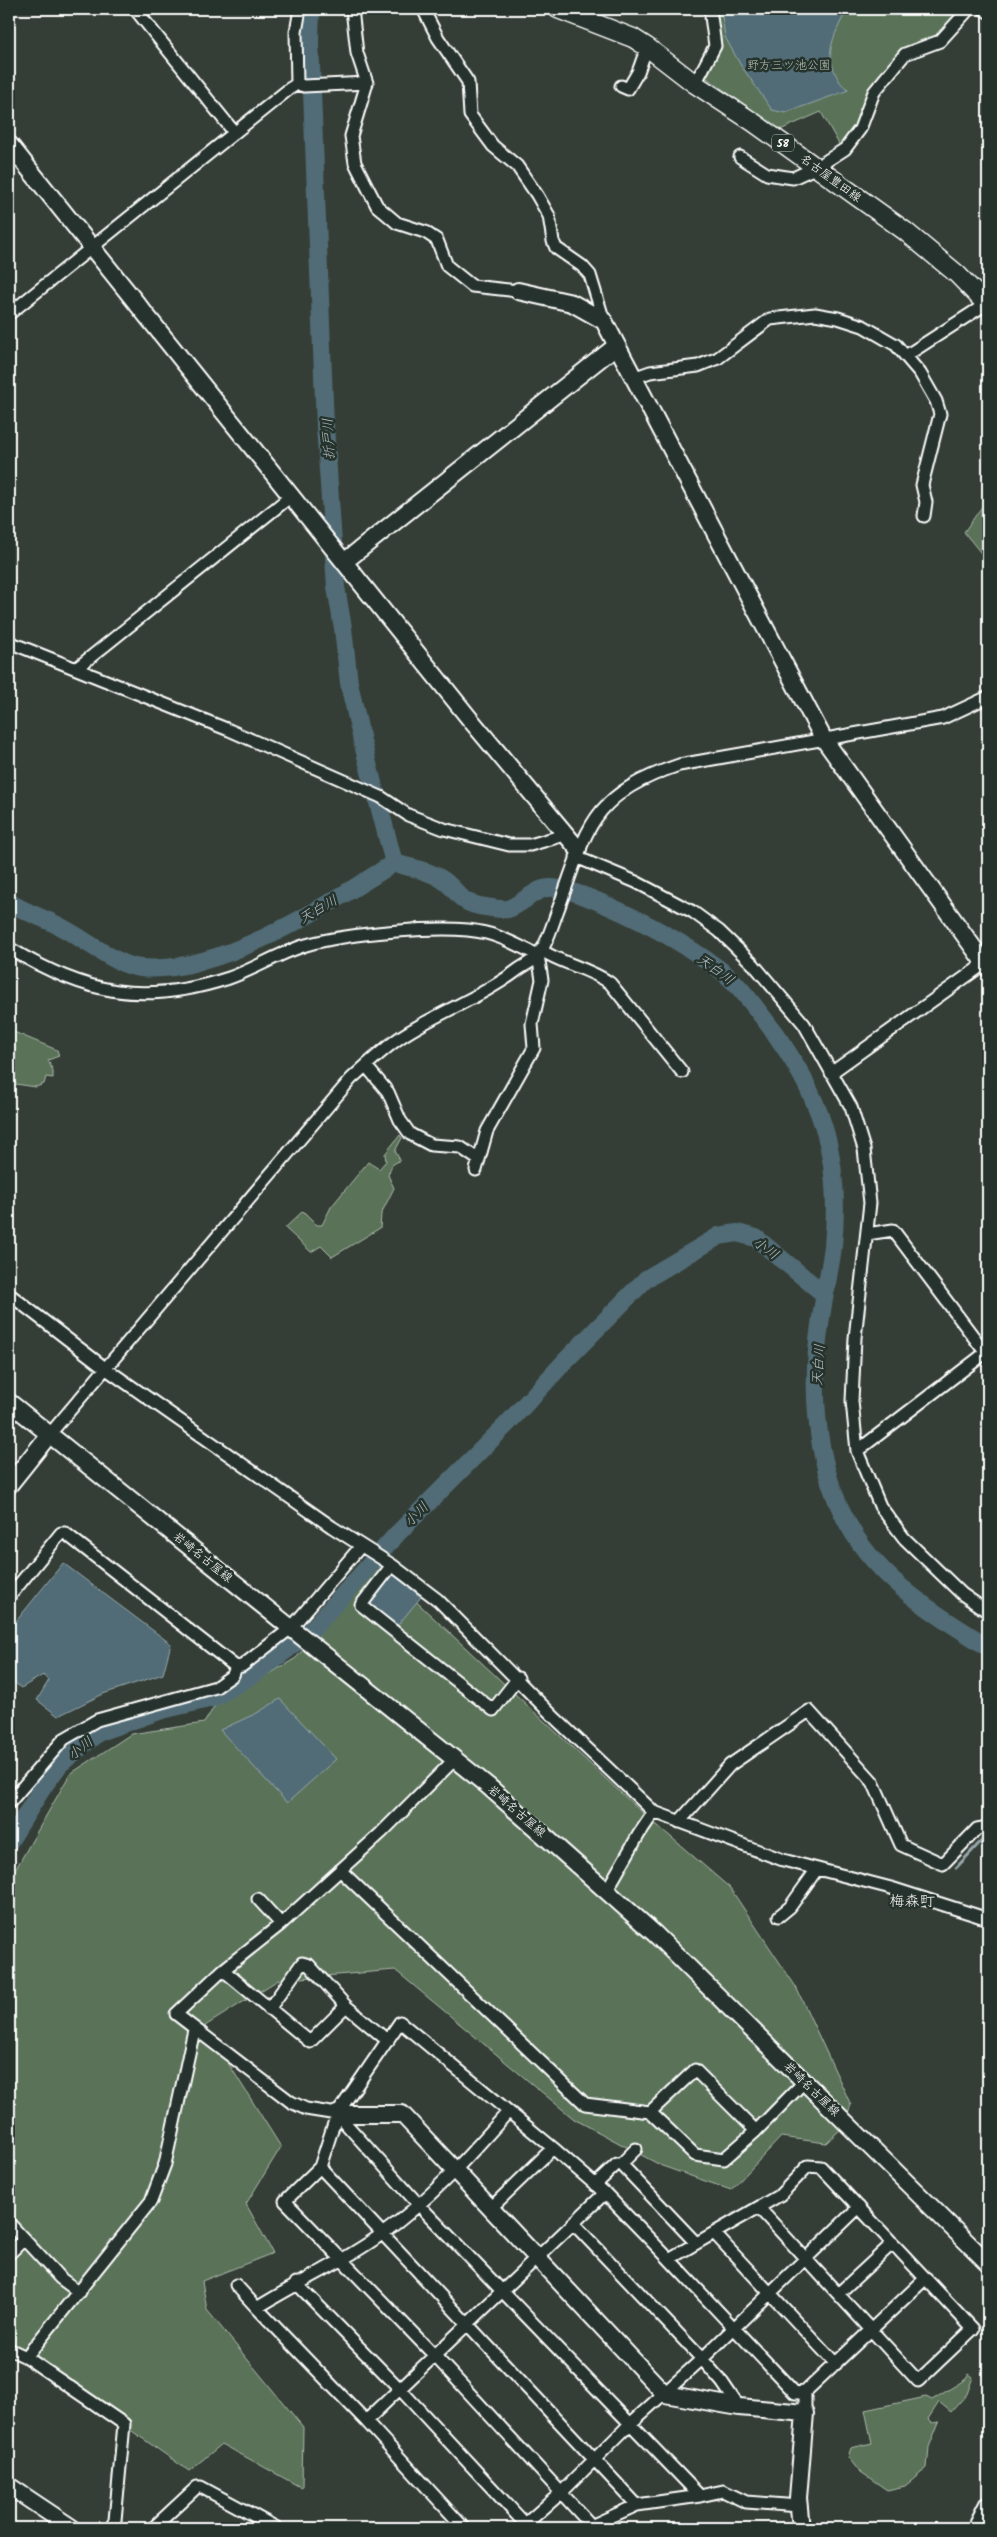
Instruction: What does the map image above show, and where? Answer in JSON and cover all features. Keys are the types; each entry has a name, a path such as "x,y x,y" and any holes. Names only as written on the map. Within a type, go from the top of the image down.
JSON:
{"main road":[{"name":"名古屋豊田線","path":"558,9 633,38 647,47 695,84 817,167 928,249 987,305"}],"street":[{"path":"135,9 234,132"},
{"path":"300,9 296,32 300,85"},
{"path":"352,9 357,53 367,83 351,136 355,164 377,206 396,223 425,232 437,240 448,266 472,286 518,291 572,303 604,321"},
{"path":"422,9 438,38 468,82 470,115 493,146 517,166 537,195 549,216 556,248 582,266 590,275 604,321 616,346 823,738 987,964 831,1073"},
{"path":"695,84 715,46 710,9"},
{"path":"740,157 767,174 793,178 817,167 845,149 860,129 874,92 905,54 940,41 969,9"},
{"path":"984,9 988,12"},
{"path":"621,86 628,89 638,72 647,47"},
{"path":"9,314 234,132 300,85 367,83"},
{"path":"9,144 577,853 693,912 719,930 787,1002 804,1024 851,1107 864,1149 870,1203 855,1338 852,1401 857,1451 880,1506 904,1538 962,1594 988,1612"},
{"path":"907,355 987,305"},
{"path":"633,378 650,372 698,366 718,358 770,319 794,315 822,315 863,326 896,345 907,355 936,401 940,414 922,485 926,502 924,516"},
{"path":"344,562 616,346"},
{"path":"77,668 291,496"},
{"path":"9,642 229,730 381,797 408,815 444,829 509,845 530,845 564,835"},
{"path":"9,1485 105,1368 351,1079 406,1033 470,1000 512,975 540,952 551,928 577,853 604,806 634,782 679,765 943,718 988,697"},
{"path":"9,948 48,969 104,991 163,993 230,978 306,945 326,940 403,932 470,930 487,933 600,976 610,984 682,1072"},
{"path":"366,1066 388,1092 400,1120 410,1134 431,1145 460,1147 478,1165 487,1131 534,1048 532,1024 542,980 540,952"},
{"path":"857,1451 988,1353 893,1230 868,1234"},
{"path":"9,1294 25,1310 105,1368 388,1563 438,1600 518,1678 556,1719 654,1812 783,1860 891,1888 988,1919"},
{"name":"岩崎名古屋線","path":"9,1402 455,1759 607,1890 655,1934 988,2263"},
{"path":"9,1597 61,1533 65,1533 236,1667 242,1666 294,1630 365,1548"},
{"path":"388,1563 362,1605 493,1710 518,1678"},
{"path":"9,1803 64,1739 97,1720 216,1687 233,1675 236,1667"},
{"path":"679,1822 730,1765 809,1711 873,1782 901,1845 943,1864 977,1829 988,1826"},
{"path":"455,1759 381,1834 280,1924 223,1970 176,2014 194,2030 291,2102 306,2109 337,2114 402,2114 492,2207 665,2394 738,2407 805,2413"},
{"path":"607,1890 654,1812"},
{"path":"779,1916 790,1907 817,1869"},
{"path":"340,1870 585,2104 650,2112 695,2155 724,2159 756,2131 804,2082"},
{"path":"258,1899 280,1924"},
{"path":"269,2009 302,1963 309,1965 346,2006 388,2040"},
{"path":"223,1970 310,2042 346,2006"},
{"path":"799,2506 746,2502 723,2491 637,2505 590,2524 435,2356 341,2262 285,2201 320,2167 337,2114 400,2022 605,2193 795,2393 805,2392 926,2278"},
{"path":"26,2357 152,2201 165,2164 194,2030"},
{"path":"650,2112 695,2070 756,2131"},
{"path":"257,2308 296,2283 341,2262 383,2234 419,2205 456,2170 508,2112"},
{"path":"337,2114 419,2205 700,2496"},
{"path":"492,2207 553,2148"},
{"path":"595,2185 636,2149"},
{"path":"621,2164 696,2243"},
{"path":"669,2259 780,2195 808,2166 821,2167 973,2329 918,2381 759,2208"},
{"path":"320,2167 596,2459 637,2505"},
{"path":"366,2421 605,2193"},
{"path":"296,2283 399,2388 525,2527 596,2459 629,2424 665,2394 733,2326 859,2207"},
{"path":"9,2223 60,2278 79,2292"},
{"path":"573,2223 702,2359 722,2382 738,2407"},
{"path":"714,2233 836,2364"},
{"path":"9,2254 24,2239"},
{"path":"838,2294 893,2243"},
{"path":"236,2285 366,2421 464,2528"},
{"path":"9,2349 26,2357 124,2424 115,2520 111,2528"},
{"path":"801,2528 799,2506 805,2392"},
{"path":"9,2486 72,2528"},
{"path":"155,2528 197,2487 201,2487 277,2528"},
{"path":"976,2528 988,2504"}],"green space":[{"name":"野方三ツ池公園","path":"715,9 963,9 938,37 903,52 858,127 840,146 821,112 780,130 704,76 721,49"},
{"path":"988,498 988,562 964,532"},
{"path":"9,1030 57,1050 59,1056 48,1060 53,1071 53,1078 46,1077 44,1084 36,1087 9,1083"},
{"path":"400,1135 402,1138 395,1151 400,1160 392,1165 388,1175 394,1188 381,1214 380,1228 332,1257 321,1246 311,1252 285,1228 303,1211 317,1225 322,1225 331,1207 368,1162 379,1169 386,1161 385,1154"},
{"path":"376,1564 635,1806 730,1888 796,1987 851,2105 842,2128 826,2143 781,2137 731,2190 662,2166 574,2119 395,1970 278,1980 205,2026 281,2147 246,2204 273,2253 202,2281 207,2310 303,2427 302,2488 222,2444 189,2471 9,2345 9,1876 18,1865 70,1774 131,1734 204,1723 214,1707 296,1658"},
{"path":"969,2374 973,2377 967,2394 951,2412 939,2402 928,2419 932,2423 939,2422 929,2447 927,2468 905,2486 887,2490 858,2470 848,2457 851,2448 872,2443 865,2410 926,2397 932,2400 966,2379"}],"water":[{"path":"721,9 848,9 835,34 831,54 837,77 848,89 785,113 772,110 740,64 725,37"},
{"path":"63,1563 171,1644 163,1674 103,1694 58,1716 37,1700 49,1680 43,1675 21,1688 9,1678 9,1630"},
{"path":"392,1574 421,1597 397,1626 366,1604"},
{"path":"280,1699 336,1759 287,1803 220,1730 257,1713"}],"waterway":[{"name":"折戸川","path":"311,9 310,40 325,426 336,587 349,683 394,863"},
{"name":"天白川","path":"9,902 51,922 131,966 141,968 172,967 205,960 239,949 273,934 338,898 394,863 422,870 435,876 447,883 463,899 471,904 490,908 508,909 543,889 556,888 574,892 648,925 678,941 719,969 732,980 765,1020 801,1073 823,1126 830,1153 834,1182 835,1213 833,1246 817,1348 816,1396 821,1444 833,1490 854,1535 886,1573 924,1605 988,1647"},
{"path":"9,918 17,907"},
{"name":"小川","path":"9,1842 43,1787 60,1764 99,1732 162,1710 213,1698 256,1673 310,1632 397,1534 508,1423 567,1359 646,1279 719,1236 737,1233 756,1238 824,1294"},
{"path":"956,1868 988,1834"}],"district":[{"name":"梅森町","path":"912,1901"}]}
